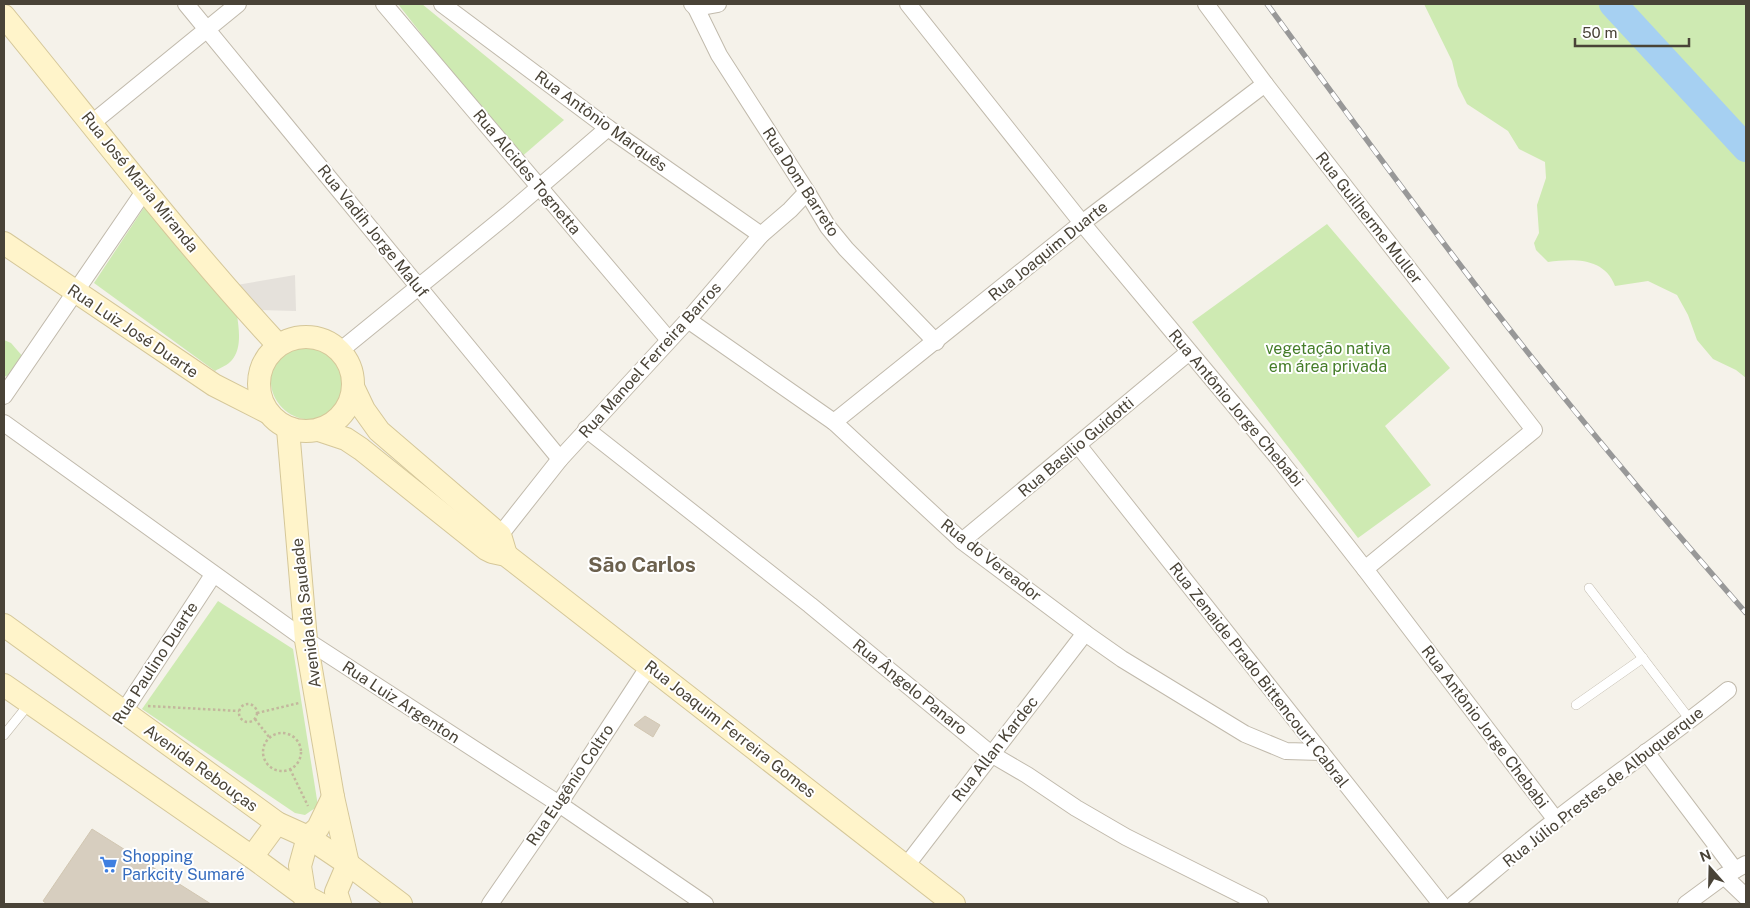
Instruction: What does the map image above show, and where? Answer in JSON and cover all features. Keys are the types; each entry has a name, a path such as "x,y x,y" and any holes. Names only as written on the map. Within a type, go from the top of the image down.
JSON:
{"main road":[{"name":"Rua José Maria Miranda","path":"4,16 145,190 250,315 278,345"},
{"name":"Rua Luiz José Duarte","path":"4,243 214,385 267,412"},
{"path":"313,336 342,350 353,374 354,389 342,414 332,424 319,430 306,432 288,429 273,420 260,399 259,385 261,370 278,345 289,340 313,336"},
{"name":"Rua Joaquim Ferreira Gomes","path":"354,389 364,410 379,431 503,545 690,700 906,866 945,901"},
{"name":"Avenida da Saudade","path":"288,429 306,640 333,797 348,864"},
{"name":"Rua Joaquim Ferreira Gomes","path":"319,430 346,439 381,464 486,549 503,545"},
{"name":"Avenida Rebouças","path":"4,626 126,708 277,823 313,833 348,864 402,904"},
{"path":"13,694 252,857 310,901"},
{"path":"310,901 300,866 313,833 333,797"},
{"path":"252,857 277,823"},
{"path":"340,904 336,892 348,864"}],"street":[{"name":"Rua Vadih Jorge Maluf","path":"186,4 560,459"},
{"path":"92,123 238,4"},
{"name":"Rua Alcides Tognetta","path":"384,4 669,340"},
{"name":"Rua Antônio Marquês","path":"442,4 608,128 761,235"},
{"path":"694,6 718,4"},
{"name":"Rua Antônio Jorge Chebabi","path":"908,4 1082,223 1279,459 1366,569 1556,820"},
{"name":"Rua Guilherme Muller","path":"1206,4 1265,84 1534,430 1366,569"},
{"name":"Rua Dom Barreto","path":"694,6 719,55 828,227 846,249 936,342"},
{"name":"Rua Joaquim Duarte","path":"834,422 1082,223 1265,84"},
{"path":"342,350 508,214 608,128"},
{"path":"4,396 145,190"},
{"name":"Rua Manoel Ferreira Barros","path":"503,545 560,459 688,320 761,235 790,210 807,192"},
{"name":"Rua do Vereador","path":"688,320 834,422 962,541 1122,659 1244,734 1286,751 1321,752"},
{"name":"Rua Basílio Guidotti","path":"962,541 1189,352"},
{"name":"Rua Luiz Argenton","path":"4,423 212,575 306,640 559,804 705,904"},
{"name":"Rua Ângelo Panaro","path":"586,429 810,605 991,754 1126,837 1260,904"},
{"name":"Rua Zenaide Prado Bittencourt Cabral","path":"1078,445 1441,904"},
{"name":"Rua Paulino Duarte","path":"126,708 212,575"},
{"name":"Rua Allan Kardec","path":"906,866 1085,633"},
{"name":"Rua Eugênio Coltro","path":"490,904 559,804 649,666"},
{"name":"Rua Júlio Prestes de Albuquerque","path":"1454,904 1556,820 1646,752 1691,721 1728,690"},
{"path":"1646,752 1735,870 1746,897"},
{"path":"1686,904 1735,870"}],"lane":[{"path":"1589,588 1691,721"},
{"path":"1576,705 1643,658"},
{"path":"4,735 13,694"}],"path":[{"path":"257,713 316,699"},
{"path":"250,704 257,713 254,719 249,722 244,721 240,717 239,711 242,706 250,704"},
{"path":"126,708 239,711"},
{"path":"254,719 269,737"},
{"path":"281,732 293,736 298,741 301,754 295,765 290,769 278,771 264,760 262,749 269,737 281,732"},
{"path":"290,769 313,833"}],"shaded area":[{"path":"295,275 296,311 259,310 231,286"}],"green space":[{"path":"398,4 422,4 564,120 519,159"},
{"path":"1424,4 1746,4 1746,378 1736,370 1713,359 1697,340 1688,315 1677,295 1648,281 1615,286 1610,277 1596,265 1567,260 1548,262 1536,250 1534,243 1539,233 1537,205 1546,178 1545,162 1519,149 1508,131 1467,104 1458,86 1452,61"},
{"path":"145,206 237,315 239,344 237,350 230,362 215,371 94,283"},
{"name":"vegetação nativa em área privada","path":"1327,224 1450,368 1385,426 1431,485 1358,538 1192,322"},
{"path":"4,340 11,343 24,358 19,370 4,377"},
{"path":"308,344 334,357 343,375 344,389 339,401 323,416 306,419 290,414 278,403 271,388 273,371 284,356"},
{"path":"218,601 293,649 318,806 305,815 295,813 142,709"}],"building":[{"path":"645,716 660,725 653,737 634,725"},
{"name":"Shopping Parkcity Sumaré","path":"92,829 211,904 47,904 43,901"}],"waterway":[{"path":"1613,4 1746,148"}],"railway":[{"path":"1267,4 1414,204 1532,358 1638,487 1746,613"}],"place":[{"name":"Shopping Parkcity Sumaré","path":"108,865"}],"district":[{"name":"São Carlos","path":"642,564"}]}
